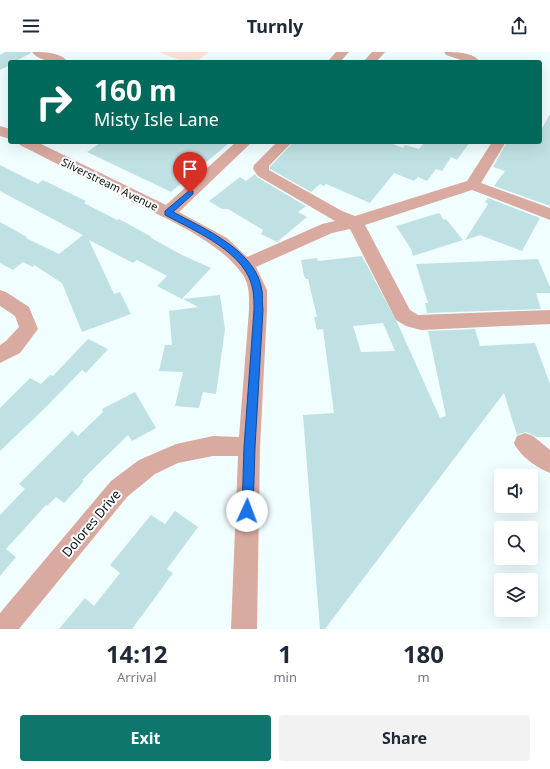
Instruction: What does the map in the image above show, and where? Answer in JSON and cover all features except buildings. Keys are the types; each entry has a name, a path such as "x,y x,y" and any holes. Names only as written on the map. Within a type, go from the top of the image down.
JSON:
{"street":[{"path":"38,52 57,60"},
{"path":"334,60 343,52"},
{"path":"371,60 379,52"},
{"path":"450,52 473,60"},
{"name":"Silverstream Avenue","path":"30,144 168,213 221,242 238,257 248,269 258,290 249,447 244,629"},
{"path":"168,213 243,144"},
{"path":"283,144 261,165 260,169 336,215 355,222 403,315 408,319 421,323 550,317"},
{"path":"472,185 498,144"},
{"path":"248,269 309,247 355,222 472,185 550,214"},
{"path":"0,297 24,312 29,329 13,347 0,355"},
{"path":"526,443 550,463"},
{"name":"Dolores Drive","path":"3,629 119,489 147,468 176,454 213,446 249,447"}],"shaded area":[{"path":"158,52 209,52 199,60 180,60"}],"route":[{"path":"190,193 168,213 202,230 221,242 238,257 251,273 258,290 247,511"}]}
